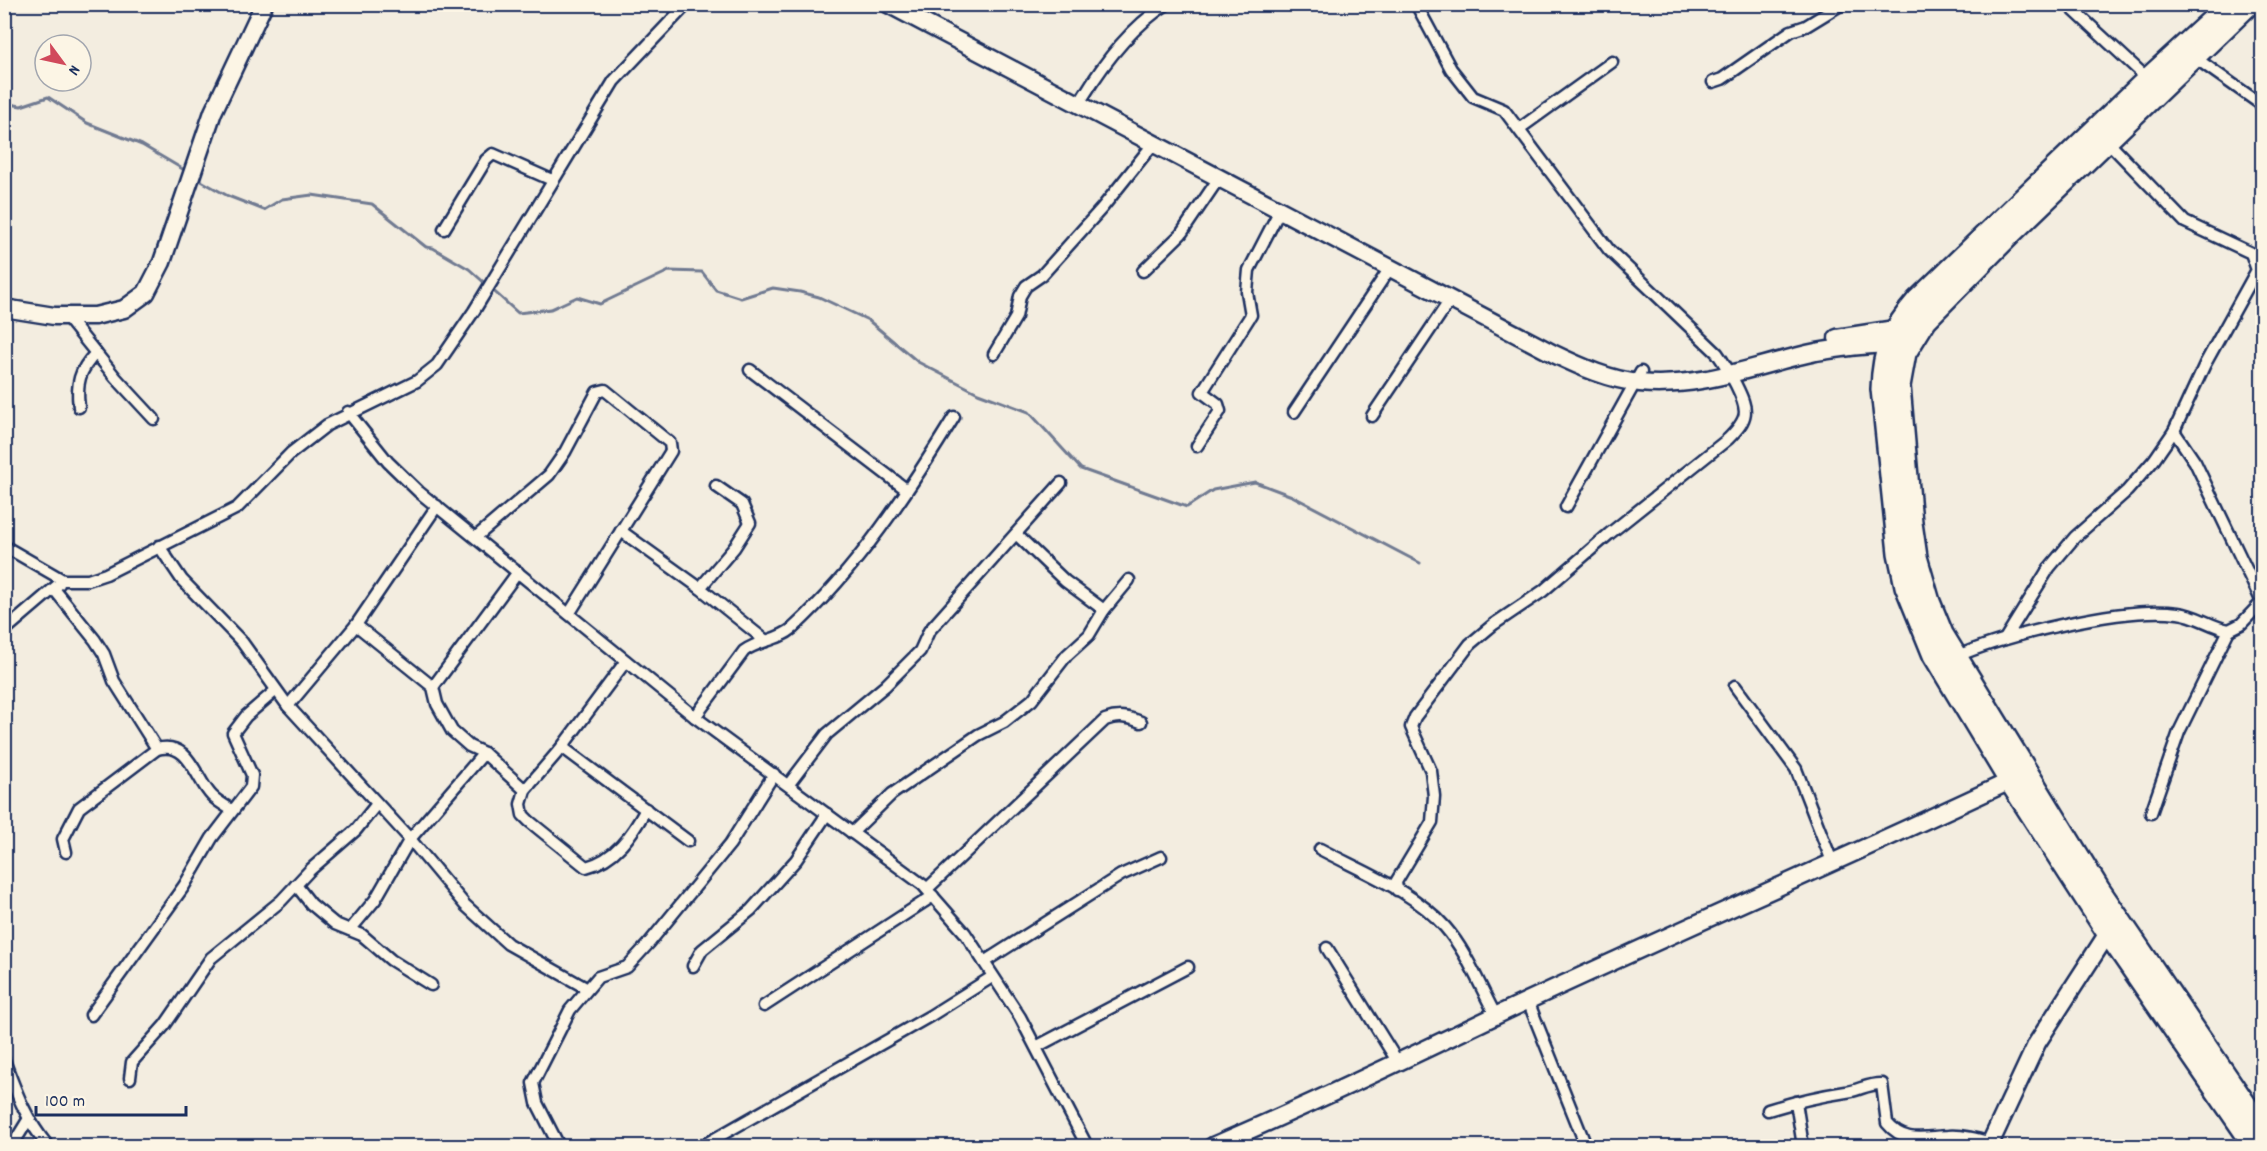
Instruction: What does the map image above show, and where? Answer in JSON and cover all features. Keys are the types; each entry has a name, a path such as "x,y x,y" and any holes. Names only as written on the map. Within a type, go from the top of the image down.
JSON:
{"highway":[{"path":"2230,4 2148,79 2005,227 1926,319 1905,353 1900,370 1899,386 1916,557 1929,602 1955,657 2099,890 2262,1129"},
{"path":"2250,4 2108,142 1931,286 1892,336 1882,369 1884,425 1899,553 1906,586 1934,655 2010,781 2108,933 2255,1146"}],"street":[{"path":"4,308 66,316 95,316 124,309 146,293 162,262 213,112 264,4"},
{"path":"4,546 63,580 88,580 106,574 237,508 291,453 348,412 406,387 429,373 445,355 474,311 614,81 687,4"},
{"path":"888,4 1575,364 1638,377 1695,381 1819,341 1892,336"},
{"path":"907,4 1556,345 1638,377"},
{"path":"1083,97 1118,47 1139,24 1167,4"},
{"path":"1397,890 1396,882 1432,822 1434,796 1431,771 1411,727 1415,717 1470,644 1543,591 1736,430 1743,421 1746,405 1730,370 1609,250 1504,110 1473,97 1451,69 1416,4"},
{"path":"1713,81 1722,79 1791,31 1806,26 1842,4"},
{"path":"2067,4 2148,79"},
{"path":"2194,57 2262,105"},
{"path":"1519,129 1612,62"},
{"path":"2005,639 2049,568 2075,537 2136,482 2174,431 2205,364 2257,270 2251,253 2235,243 2185,222 2108,142"},
{"path":"994,354 1016,317 1020,296 1026,286 1042,275 1102,208 1154,143"},
{"path":"444,229 486,160 493,154 552,180"},
{"path":"1143,271 1181,234 1219,178"},
{"path":"1197,446 1220,411 1218,404 1202,392 1251,315 1247,292 1249,270 1280,210"},
{"path":"1294,412 1390,268"},
{"path":"1372,416 1450,300"},
{"path":"66,316 154,419"},
{"path":"79,407 78,380 82,369 96,353"},
{"path":"750,370 907,490"},
{"path":"1566,507 1638,377"},
{"path":"476,537 549,475 565,452 601,388 624,403 670,443 671,451 568,614"},
{"path":"348,412 394,469 437,506 695,717 908,872 930,892 965,933 1020,1017 1087,1146"},
{"path":"695,717 744,651 755,643 779,638 792,628 858,558 907,490 954,417"},
{"path":"2151,813 2179,732 2229,630 2241,624 2262,602 2195,462 2174,431"},
{"path":"789,784 827,734 885,686 920,651 929,631 1061,483"},
{"path":"700,588 735,548 750,523 742,504 716,486"},
{"path":"288,706 356,625 437,506"},
{"path":"621,531 700,588 766,641"},
{"path":"1016,534 1065,581 1104,610"},
{"path":"159,546 182,580 242,642 273,684 275,691 376,805 410,839 465,905 508,944 586,988"},
{"path":"433,687 518,572"},
{"path":"4,631 63,580"},
{"path":"852,833 892,794 978,735 1004,722 1032,700 1067,655 1089,635 1104,610 1129,580"},
{"path":"54,589 95,640 104,654 114,681 157,749"},
{"path":"1955,657 2005,639 2103,618 2164,612 2185,614 2229,630"},
{"path":"356,625 433,687 437,704 452,731 469,746 484,753 525,790"},
{"path":"626,661 562,747 525,790 521,804 523,815 586,867 594,865 623,845 645,809"},
{"path":"1735,686 1796,769 1833,864"},
{"path":"91,1015 184,886 232,810 251,788 252,775 233,733 246,716 275,691"},
{"path":"764,1006 930,892 1105,720 1116,716 1142,722"},
{"path":"66,852 63,838 79,808 157,749 166,746 177,749 186,756 213,797 232,810"},
{"path":"562,747 688,841"},
{"path":"350,930 375,900 410,839 484,753"},
{"path":"559,1146 537,1103 534,1083 570,1010 586,988 598,977 627,967 649,943 730,844 774,774"},
{"path":"1213,1146 1399,1064 1528,1001 1833,864 2010,781"},
{"path":"130,1078 132,1062 165,1025 211,958 281,901 356,830 376,805"},
{"path":"693,966 711,941 751,910 796,860 827,814"},
{"path":"1320,849 1397,890 1437,918 1447,929 1496,1016"},
{"path":"984,962 1121,875 1161,857"},
{"path":"296,885 311,904 335,924 362,935 391,960 431,985"},
{"path":"1768,1110 1824,1094 1847,1092 1874,1083 1882,1084 1887,1123 1903,1136 1916,1139 1967,1137 1990,1144 2037,1043 2108,933"},
{"path":"1327,948 1399,1064"},
{"path":"1036,1047 1188,967"},
{"path":"706,1145 930,1016 992,977"},
{"path":"1528,1001 1586,1146"},
{"path":"4,1060 28,1120 48,1146"},
{"path":"1796,1102 1803,1146"},
{"path":"12,1146 28,1120"}],"waterway":[{"path":"4,103 21,106 48,97 87,123 142,145 186,171"},
{"path":"196,178 228,196 264,210 282,199 312,195 372,204 426,247 433,248 469,269 518,313 551,309 577,297 600,304 669,271 702,272 716,290 741,298 773,288 819,297 868,320 918,362 978,393 1029,412 1081,469 1187,507 1213,490 1255,482 1292,496 1420,563"}]}
